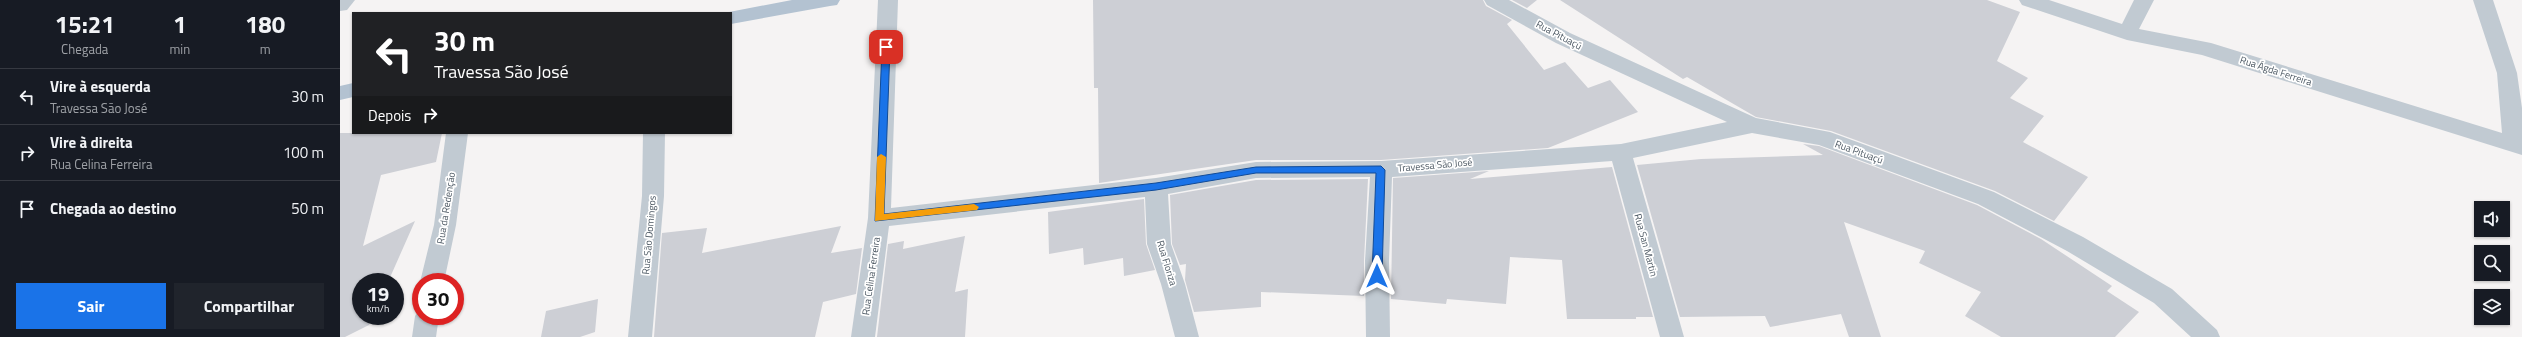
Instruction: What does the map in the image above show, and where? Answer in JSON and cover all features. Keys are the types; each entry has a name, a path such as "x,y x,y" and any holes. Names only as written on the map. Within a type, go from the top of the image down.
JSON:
{"main road":[{"path":"732,17 830,0"},
{"path":"340,93 352,90"}],"street":[{"path":"340,5 345,0"},
{"name":"Rua Celina Ferreira","path":"863,337 879,218 888,0"},
{"name":"Rua Pituaçú","path":"1494,0 1563,38 1752,126 1822,138 1986,198 2075,244 2163,296 2208,337"},
{"name":"Rua Ágda Ferreira","path":"2029,0 2127,33 2204,48 2518,146"},
{"path":"2127,33 2144,0"},
{"path":"2483,0 2507,73 2518,146"},
{"name":"Travessa São José","path":"879,218 1156,187 1256,170 1381,170 1622,152 1752,126"},
{"name":"Rua da Redenção","path":"434,273 445,225 457,134"},
{"name":"Rua São Domingos","path":"640,337 653,196 654,134"},
{"name":"Rua San Martin","path":"1622,152 1672,337"},
{"path":"1378,337 1377,261 1381,170"},
{"name":"Rua Floriza","path":"1156,187 1159,244 1174,284 1187,337"},
{"path":"424,337 426,325"}],"building":[{"path":"1093,0 1483,0 1486,6 1512,20 1507,24 1544,70 1565,62 1588,88 1610,80 1638,112 1548,148 1381,160 1256,160 1099,183 1098,88 1094,88"},
{"path":"1512,0 1537,0 1527,8"},
{"path":"1560,0 1987,0 2020,12 1997,61 2028,78 2010,98 2044,116 2023,142 2088,177 2054,221 1995,191 1831,131 1756,117 1687,77 1683,79"},
{"path":"340,133 442,134 436,162 381,175 363,246 415,221 392,273 352,273 352,325 369,325 345,337 340,337"},
{"path":"1803,144 1819,146 1977,205 2041,239 2112,286 2107,291 2139,312 2115,337 2001,337 1965,316 1981,292 1919,263 1925,251 1844,222 1881,337 1849,337 1841,314 1770,327 1765,316 1680,317 1637,165 1701,159 1823,155"},
{"path":"1612,167 1653,317 1636,317 1636,319 1567,319 1562,260 1510,257 1506,304 1447,299 1446,304 1391,299 1393,178 1489,171 1470,179"},
{"path":"1368,179 1364,296 1261,292 1261,307 1194,312 1185,280 1186,264 1180,265 1172,244 1170,195 1256,180"},
{"path":"1144,199 1146,244 1155,270 1124,276 1123,258 1084,265 1083,248 1049,254 1048,212"},
{"path":"841,226 831,253 862,248 856,294 823,302 815,337 654,337 662,233 707,228 702,253"},
{"path":"965,236 955,292 968,289 965,337 877,337 888,244 904,241 903,249"},
{"path":"598,299 595,332 580,337 541,337 546,311"}],"slow traffic":[{"path":"881,157 879,218 974,207"}],"route":[{"path":"886,47 879,218 1156,187 1256,170 1344,168 1381,170 1377,276"}]}
